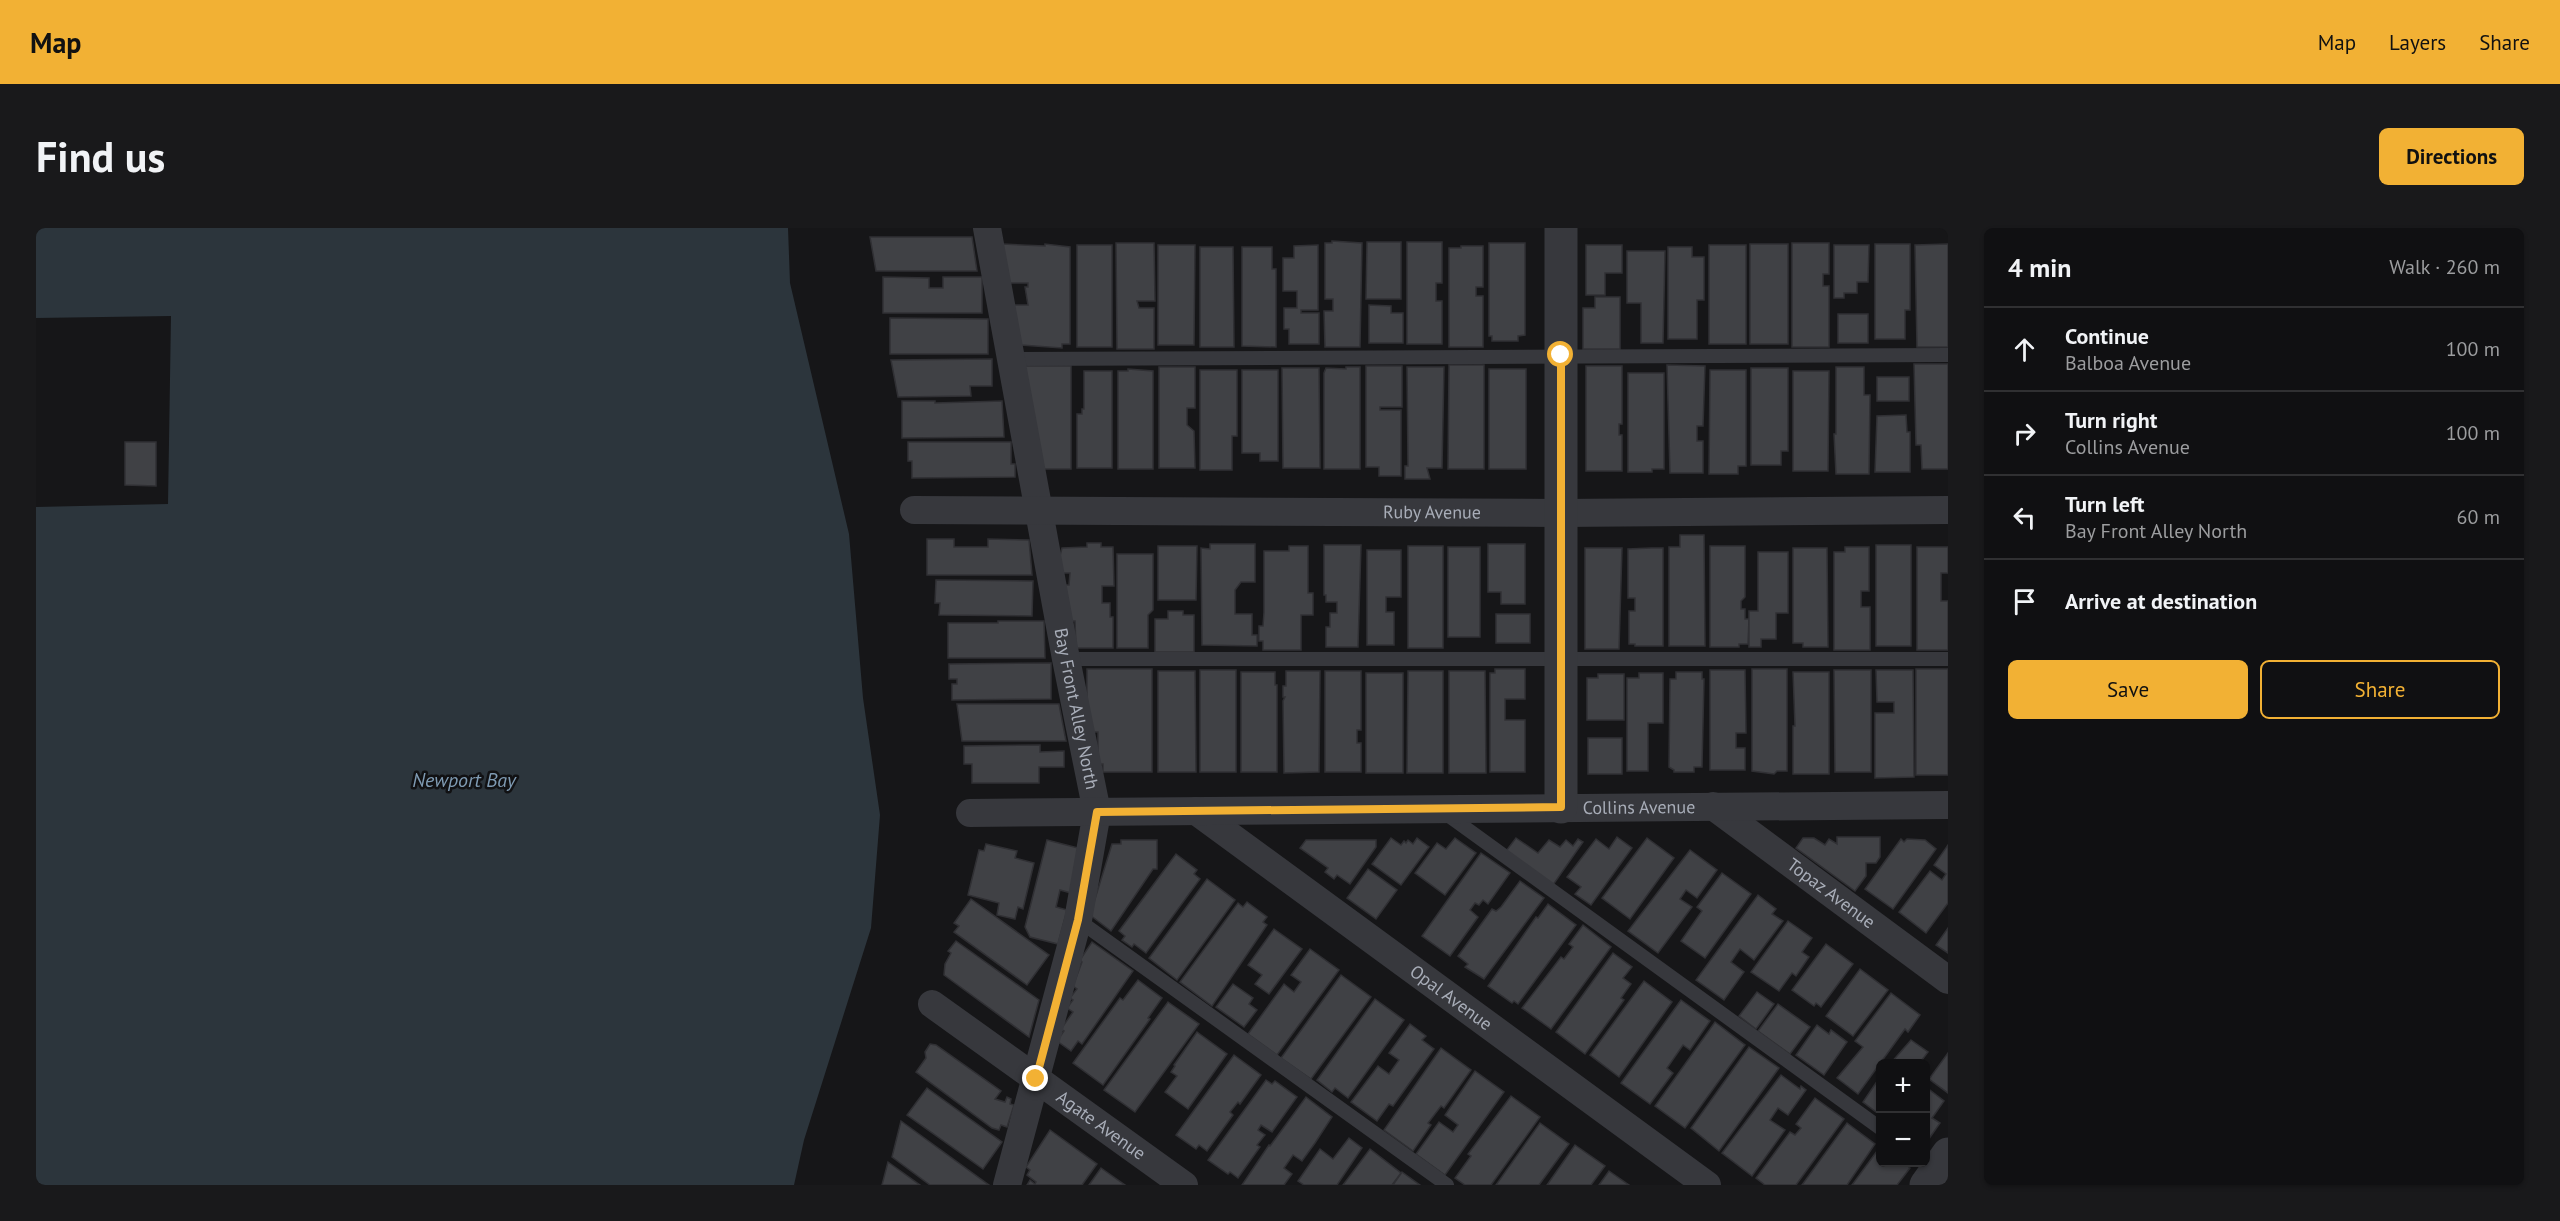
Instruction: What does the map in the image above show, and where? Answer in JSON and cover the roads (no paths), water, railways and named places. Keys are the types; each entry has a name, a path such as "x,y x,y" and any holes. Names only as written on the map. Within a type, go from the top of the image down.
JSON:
{"street":[{"name":"Bay Front Alley North","path":"987,228 1066,659 1097,812 1078,920 1007,1185"},
{"path":"1561,228 1561,807"},
{"name":"Ruby Avenue","path":"914,510 1561,513 1948,510"},
{"name":"Collins Avenue","path":"970,813 1948,805"},
{"name":"Topaz Avenue","path":"1713,806 1948,980"},
{"name":"Opal Avenue","path":"1196,811 1707,1185"},
{"name":"Agate Avenue","path":"932,1004 1184,1185"}],"lane":[{"path":"1011,359 1948,355"},
{"path":"1066,659 1948,659"},
{"path":"1439,808 1876,1124"},
{"path":"1078,920 1447,1185"}],"water":[{"name":"Newport Bay","path":"36,228 788,228 790,283 849,534 863,698 880,815 871,928 804,1140 794,1185 36,1185 36,507 168,504 171,316 36,318"}]}
